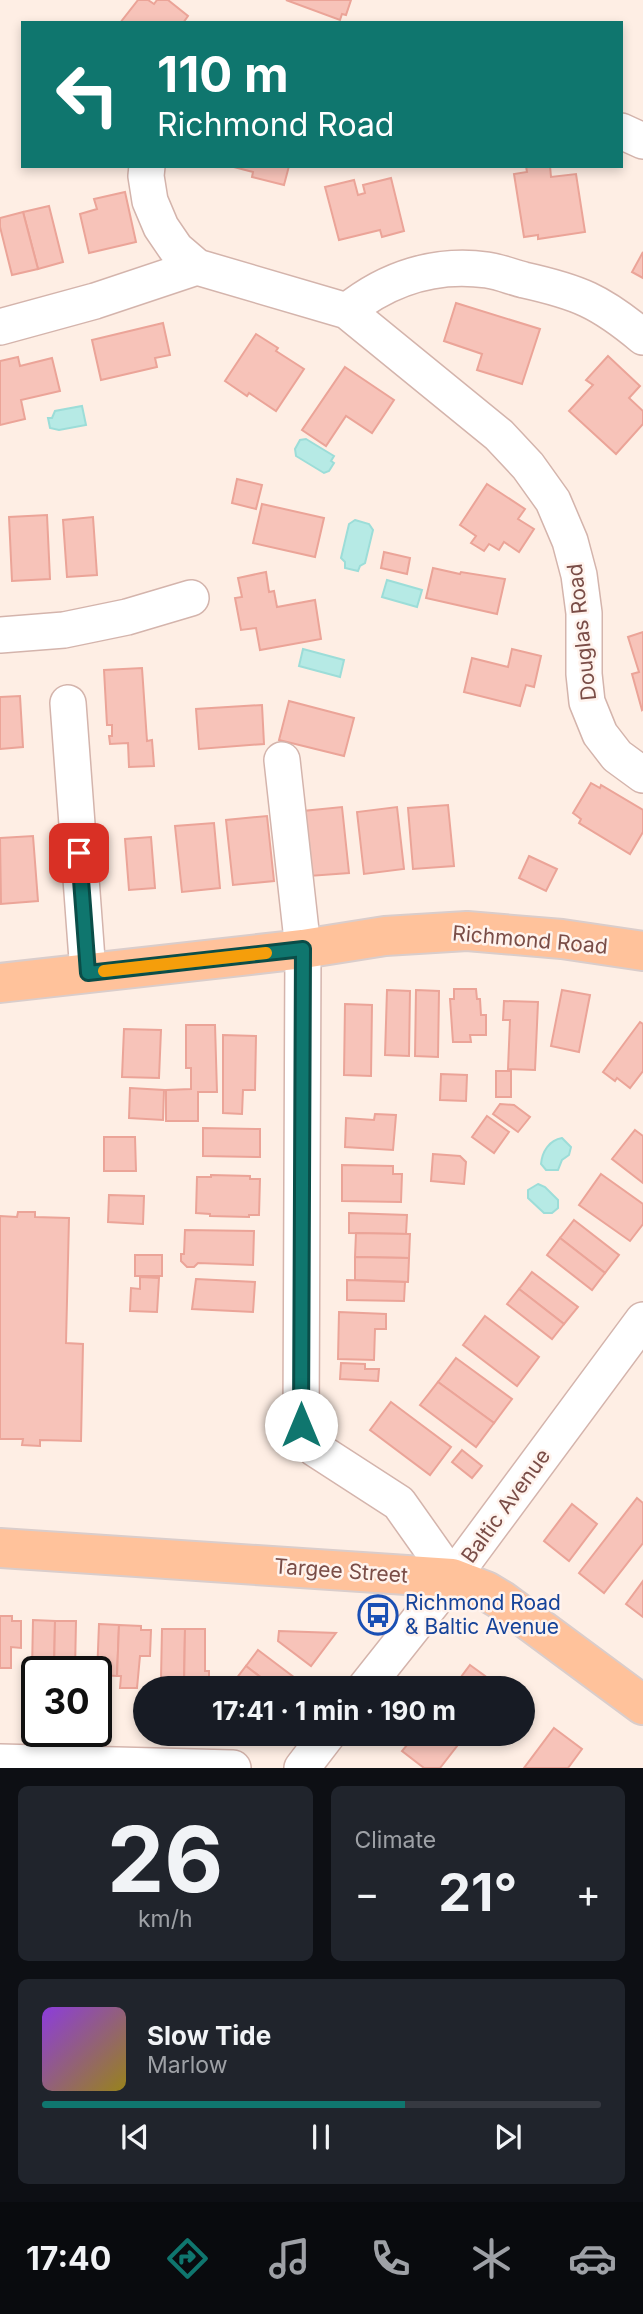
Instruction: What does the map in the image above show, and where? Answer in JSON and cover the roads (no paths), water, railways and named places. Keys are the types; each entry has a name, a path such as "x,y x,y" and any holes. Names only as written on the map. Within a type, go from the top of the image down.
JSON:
{"main road":[{"name":"Richmond Road","path":"0,983 303,949 385,936 467,931 562,939 643,951"},
{"name":"Targee Street","path":"0,1548 452,1578 501,1600 643,1705"}],"street":[{"path":"623,132 643,141"},
{"name":"Douglas Road","path":"147,168 150,201 161,227 176,249 197,267 347,311 499,435 528,466 553,501 570,541 579,575 584,613 587,702 600,734 617,756 643,775"},
{"path":"0,327 95,301 197,267"},
{"path":"347,311 362,299 388,285 421,272 455,268 489,271 558,287 590,299 617,315 643,337"},
{"path":"0,635 64,630 127,617 191,598"},
{"path":"68,703 88,973"},
{"path":"282,760 303,949 301,1425 314,1448 399,1503 452,1578"},
{"name":"Baltic Avenue","path":"374,1676 452,1578 643,1320"},
{"path":"302,1768 319,1746"},
{"path":"0,1762 233,1768"}],"water":[{"path":"82,406 86,425 59,430 50,428 48,418 52,418 55,411"},
{"path":"306,439 334,456 331,461 334,463 329,471 324,473 296,456 295,449 300,440"},
{"path":"355,520 369,524 373,530 365,563 358,571 345,568 345,562 341,558 349,524"},
{"path":"387,580 422,590 417,607 382,597"},
{"path":"303,649 344,660 340,677 299,666"},
{"path":"562,1138 571,1147 569,1155 562,1160 558,1170 546,1170 541,1164 545,1151 553,1141"},
{"path":"538,1184 558,1200 558,1208 552,1213 544,1213 528,1198 528,1190"}],"place":[{"name":"Richmond Road & Baltic Avenue","path":"378,1615"}]}
